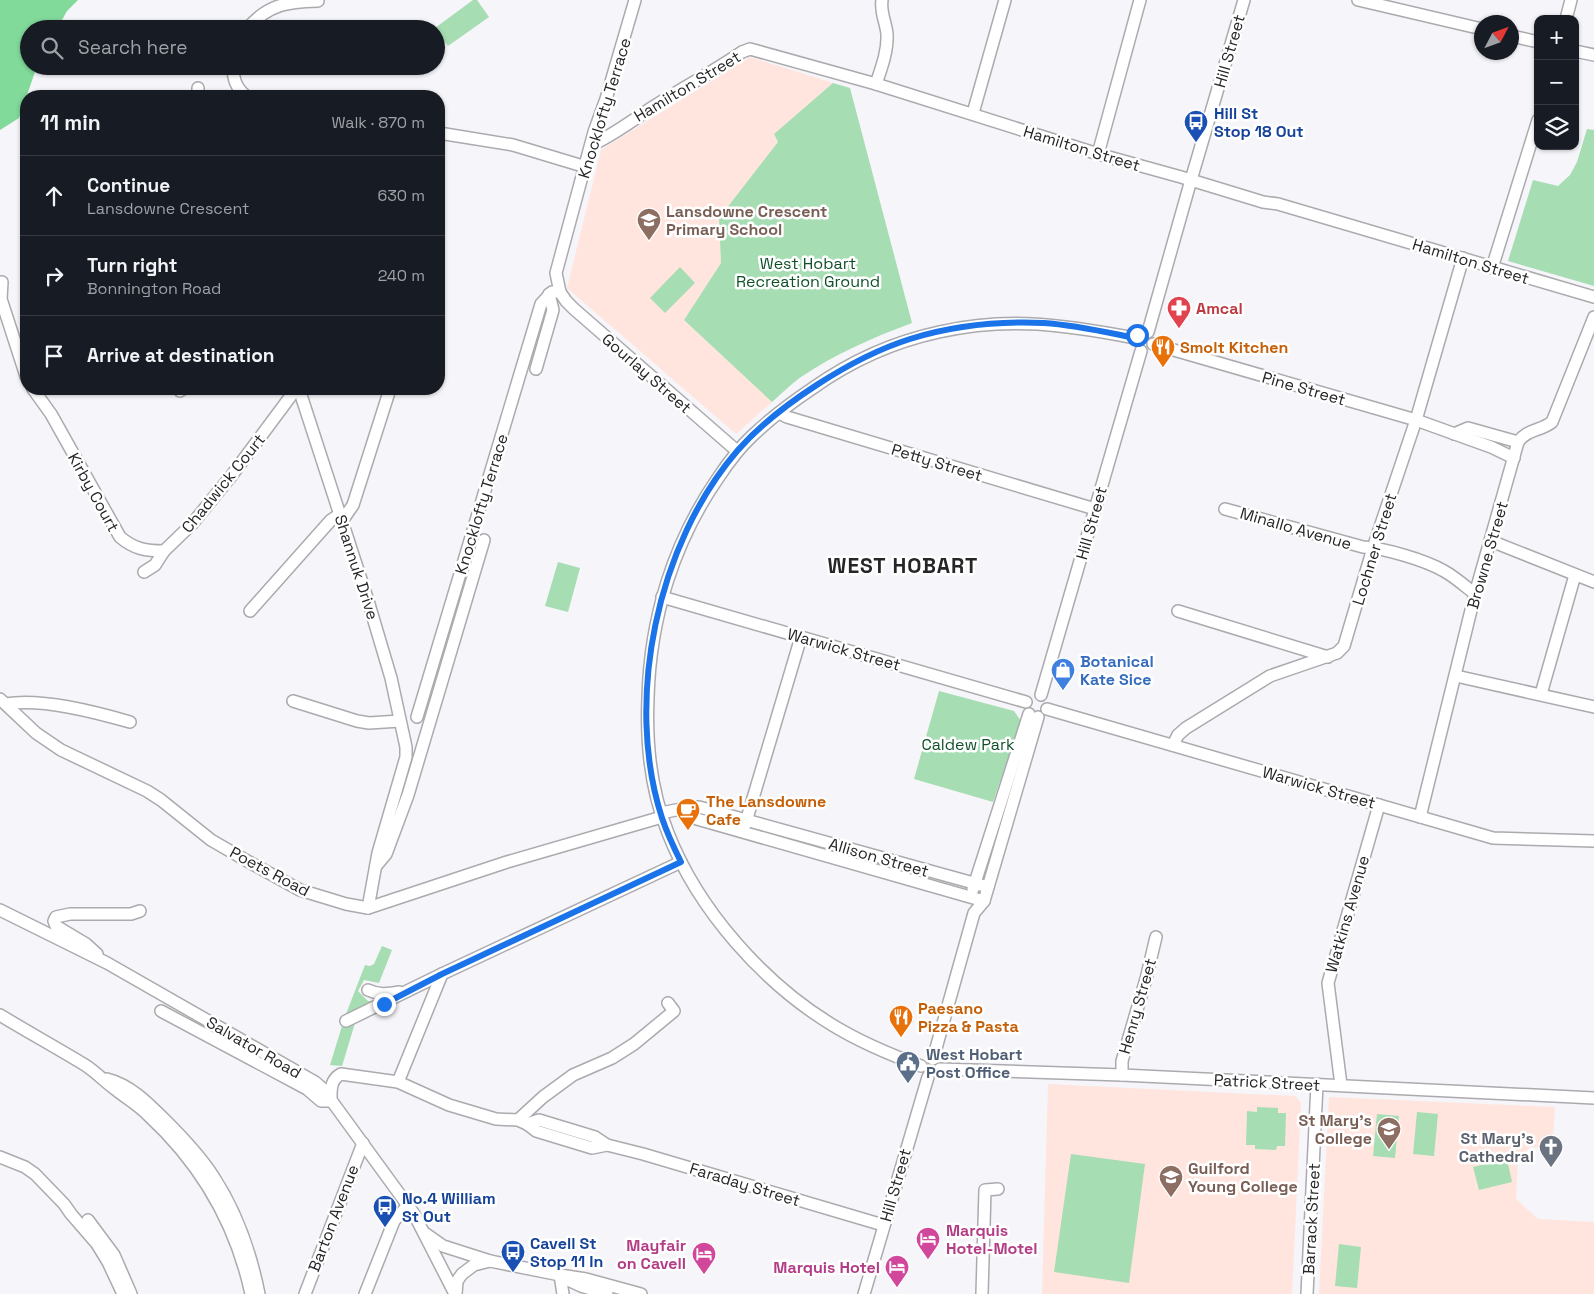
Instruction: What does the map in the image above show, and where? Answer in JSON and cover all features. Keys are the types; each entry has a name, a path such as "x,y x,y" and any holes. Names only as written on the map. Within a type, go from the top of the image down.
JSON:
{"street":[{"name":"Knocklofty Terrace","path":"536,369 554,310 556,273 591,145 636,0"},
{"path":"876,84 887,40 881,9 882,0"},
{"path":"973,114 1004,0"},
{"path":"1098,154 1140,0"},
{"name":"Hill Street","path":"1148,332 1244,0"},
{"path":"1358,0 1474,27"},
{"path":"1567,15 1571,0"},
{"path":"255,20 277,5 318,1"},
{"path":"1519,38 1534,41"},
{"name":"Hamilton Street","path":"591,145 602,140 742,52 750,49 876,84 1098,154 1263,202 1278,204 1594,297"},
{"path":"1579,52 1594,55"},
{"path":"234,75 234,83 240,90"},
{"path":"1492,268 1534,133"},
{"path":"445,134 513,145 586,167"},
{"name":"Lochner Street","path":"1172,745 1178,735 1186,728 1251,686 1270,676 1328,657 1337,653 1344,646 1373,548 1416,420 1462,258"},
{"path":"2,282 1,299 20,358"},
{"name":"Knocklofty Terrace","path":"417,717 541,304 554,293"},
{"name":"Gourlay Street","path":"554,293 566,301 737,451"},
{"path":"1518,442 1522,436 1531,431 1544,428 1552,422 1594,317"},
{"path":"921,1066 853,1037 808,1009 782,988 751,958 718,920 692,882 681,862 661,815 654,786 648,742 648,676 655,626 662,596 669,573 688,528 709,490 737,451 751,436 779,413 825,380 853,363 890,346 940,331 987,325 1044,323 1086,328 1135,338"},
{"path":"1142,332 1148,332 1152,336 1154,344 1147,350 1141,351 1136,346 1135,338 1142,332"},
{"name":"Pine Street","path":"1154,344 1416,420 1491,447 1514,458"},
{"name":"Hill Street","path":"1041,695 1141,351"},
{"name":"Kirby Court","path":"37,395 51,414 120,537 130,545 140,549 164,551"},
{"name":"Chadwick Court","path":"144,572 155,565 164,551 192,524 232,476 293,395"},
{"name":"Shannuk Drive","path":"300,395 383,650 406,747"},
{"path":"250,611 331,520 341,518 353,505 388,395"},
{"name":"Petty Street","path":"779,413 787,417 1095,509"},
{"name":"Pine Street","path":"1454,434 1468,428 1518,442"},
{"name":"Browne Street","path":"1420,817 1475,594 1518,442"},
{"name":"Minallo Avenue","path":"1225,509 1431,564 1446,572 1475,594"},
{"name":"Knocklofty Terrace","path":"375,867 386,854 408,795 484,540"},
{"path":"1491,541 1594,582"},
{"path":"1541,694 1575,574"},
{"name":"Warwick Street","path":"662,596 1026,702"},
{"path":"1178,611 1328,657"},
{"path":"743,832 801,637"},
{"path":"1456,676 1594,707"},
{"path":"1032,695 1041,695 1047,702 1047,709 1044,714 1033,715 1026,708 1026,702 1032,695"},
{"path":"293,701 357,721 369,723 400,721"},
{"path":"3,702 21,702 93,711 130,722"},
{"name":"Poets Road","path":"3,702 36,733 60,750 147,791 211,840 249,862 300,890 346,904 368,908 507,862 661,815"},
{"name":"Warwick Street","path":"1047,709 1493,838 1594,840"},
{"path":"934,1059 974,912 971,897 974,884 1033,715"},
{"path":"974,912 984,901 1033,715"},
{"name":"Knocklofty Terrace","path":"368,908 375,867 406,757 406,747"},
{"name":"Watkins Avenue","path":"1341,1085 1328,983 1379,805"},
{"name":"Allison Street","path":"661,815 699,807 988,887"},
{"name":"Allison Street","path":"683,809 690,817 984,901"},
{"path":"346,1022 410,989 681,862"},
{"name":"Salvator Road","path":"0,910 107,963 315,1082 323,1089 331,1101"},
{"path":"107,963 86,944 56,926 54,919 59,915 131,914 140,911"},
{"name":"Henry Street","path":"1122,1075 1122,1060 1156,938"},
{"path":"398,1082 442,974"},
{"path":"368,990 376,994 385,994 410,989"},
{"path":"522,1122 543,1098 573,1075 612,1058 634,1044 674,1011 668,1003"},
{"name":"Salvator Road","path":"161,1011 307,1089 321,1100 331,1101"},
{"path":"0,1014 87,1066 103,1078 149,1115 184,1153 209,1187 219,1205 240,1253 251,1294"},
{"path":"927,1059 934,1059 938,1062 940,1069 936,1076 928,1077 923,1074 921,1066 927,1059"},
{"name":"Patrick Street","path":"940,1069 1122,1075 1594,1098"},
{"name":"Faraday Street","path":"331,1101 332,1081 341,1074 398,1082 449,1105 496,1119 522,1122 539,1120 595,1137 607,1145 883,1225"},
{"name":"Hill Street","path":"864,1294 928,1077"},
{"path":"103,1078 118,1082 139,1095 188,1145 214,1177 238,1226 253,1266 260,1294"},
{"name":"Barrack Street","path":"1307,1294 1317,1084"},
{"path":"331,1101 408,1205 455,1294"},
{"name":"Barton Avenue","path":"305,1294 363,1143"},
{"path":"0,1157 25,1167 35,1174 64,1204 97,1244 123,1294"},
{"path":"982,1294 985,1190 998,1189"},
{"path":"64,1204 76,1209 98,1232 114,1255 131,1294"},
{"path":"365,1294 394,1221 408,1205"},
{"path":"422,1231 443,1246 490,1261 586,1279 640,1294"},
{"path":"455,1294 462,1274 474,1265 490,1261"},
{"path":"560,1275 563,1294"},
{"path":"560,1275 580,1286 607,1294"}],"shaded area":[{"name":"Lansdowne Crescent Primary School","path":"750,57 833,83 774,134 778,142 719,218 721,263 684,320 772,402 736,434 567,288 601,150"},
{"name":"Guilford Young College","path":"1048,1084 1295,1096 1301,1103 1292,1294 1042,1294"},
{"name":"St Mary's College","path":"1329,1097 1555,1107 1553,1137 1548,1137 1547,1149 1531,1147 1525,1152 1518,1152 1516,1199 1538,1219 1594,1222 1594,1294 1319,1294"}],"green space":[{"path":"0,0 78,0 67,11 62,20 20,20 20,75 34,75 29,90 20,90 19,118 0,130"},
{"path":"473,0 477,0 489,17 448,46 445,42 445,21"},
{"name":"West Hobart Recreation Ground","path":"833,83 850,88 912,323 841,353 797,380 772,402 684,320 721,263 719,218 778,142 774,134"},
{"path":"1587,129 1594,130 1594,286 1508,261 1533,180 1558,186 1570,175 1577,162"},
{"path":"680,267 695,283 665,313 650,298"},
{"path":"558,562 580,568 568,612 545,606"},
{"name":"Caldew Park","path":"939,691 1014,711 1021,721 993,802 914,779"},
{"path":"382,946 392,950 379,983 364,980 358,991 368,1001 381,1002 351,1017 346,1014 365,965 370,966 374,964"},
{"path":"355,1023 342,1066 330,1065 342,1026"},
{"path":"1257,1107 1278,1108 1278,1113 1286,1113 1285,1146 1277,1146 1276,1150 1255,1149 1255,1145 1246,1145 1247,1111 1257,1112"},
{"path":"1417,1112 1438,1114 1434,1156 1413,1154"},
{"path":"1377,1114 1399,1116 1395,1158 1373,1156"},
{"path":"1071,1154 1145,1164 1129,1283 1054,1272"},
{"path":"1507,1159 1512,1182 1479,1190 1473,1167"},
{"path":"1339,1244 1361,1247 1357,1288 1335,1286"}],"place":[{"name":"Hill St Stop 18 Out","path":"1196,143"},
{"name":"Lansdowne Crescent Primary School","path":"649,241"},
{"name":"Amcal","path":"1179,329"},
{"name":"Smolt Kitchen","path":"1163,368"},
{"name":"Botanical Kate Sice","path":"1063,691"},
{"name":"The Lansdowne Cafe","path":"688,831"},
{"name":"Paesano Pizza & Pasta","path":"901,1038"},
{"name":"West Hobart Post Office","path":"908,1084"},
{"name":"St Mary's College","path":"1389,1150"},
{"name":"St Mary's Cathedral","path":"1551,1168"},
{"name":"Guilford Young College","path":"1171,1198"},
{"name":"No.4 William St Out","path":"385,1228"},
{"name":"Marquis Hotel-Motel","path":"928,1260"},
{"name":"Cavell St Stop 11 In","path":"513,1273"},
{"name":"Mayfair on Cavell","path":"704,1275"},
{"name":"Marquis Hotel","path":"897,1288"}],"district":[{"name":"WEST HOBART","path":"903,566"}],"route":[{"path":"384,1004 410,989 681,862 669,837 654,786 648,742 647,710 651,650 662,596 669,573 688,528 709,490 724,468 751,436 802,395 853,363 890,346 940,331 1012,323 1044,323 1086,328 1135,338 1137,335"}]}
